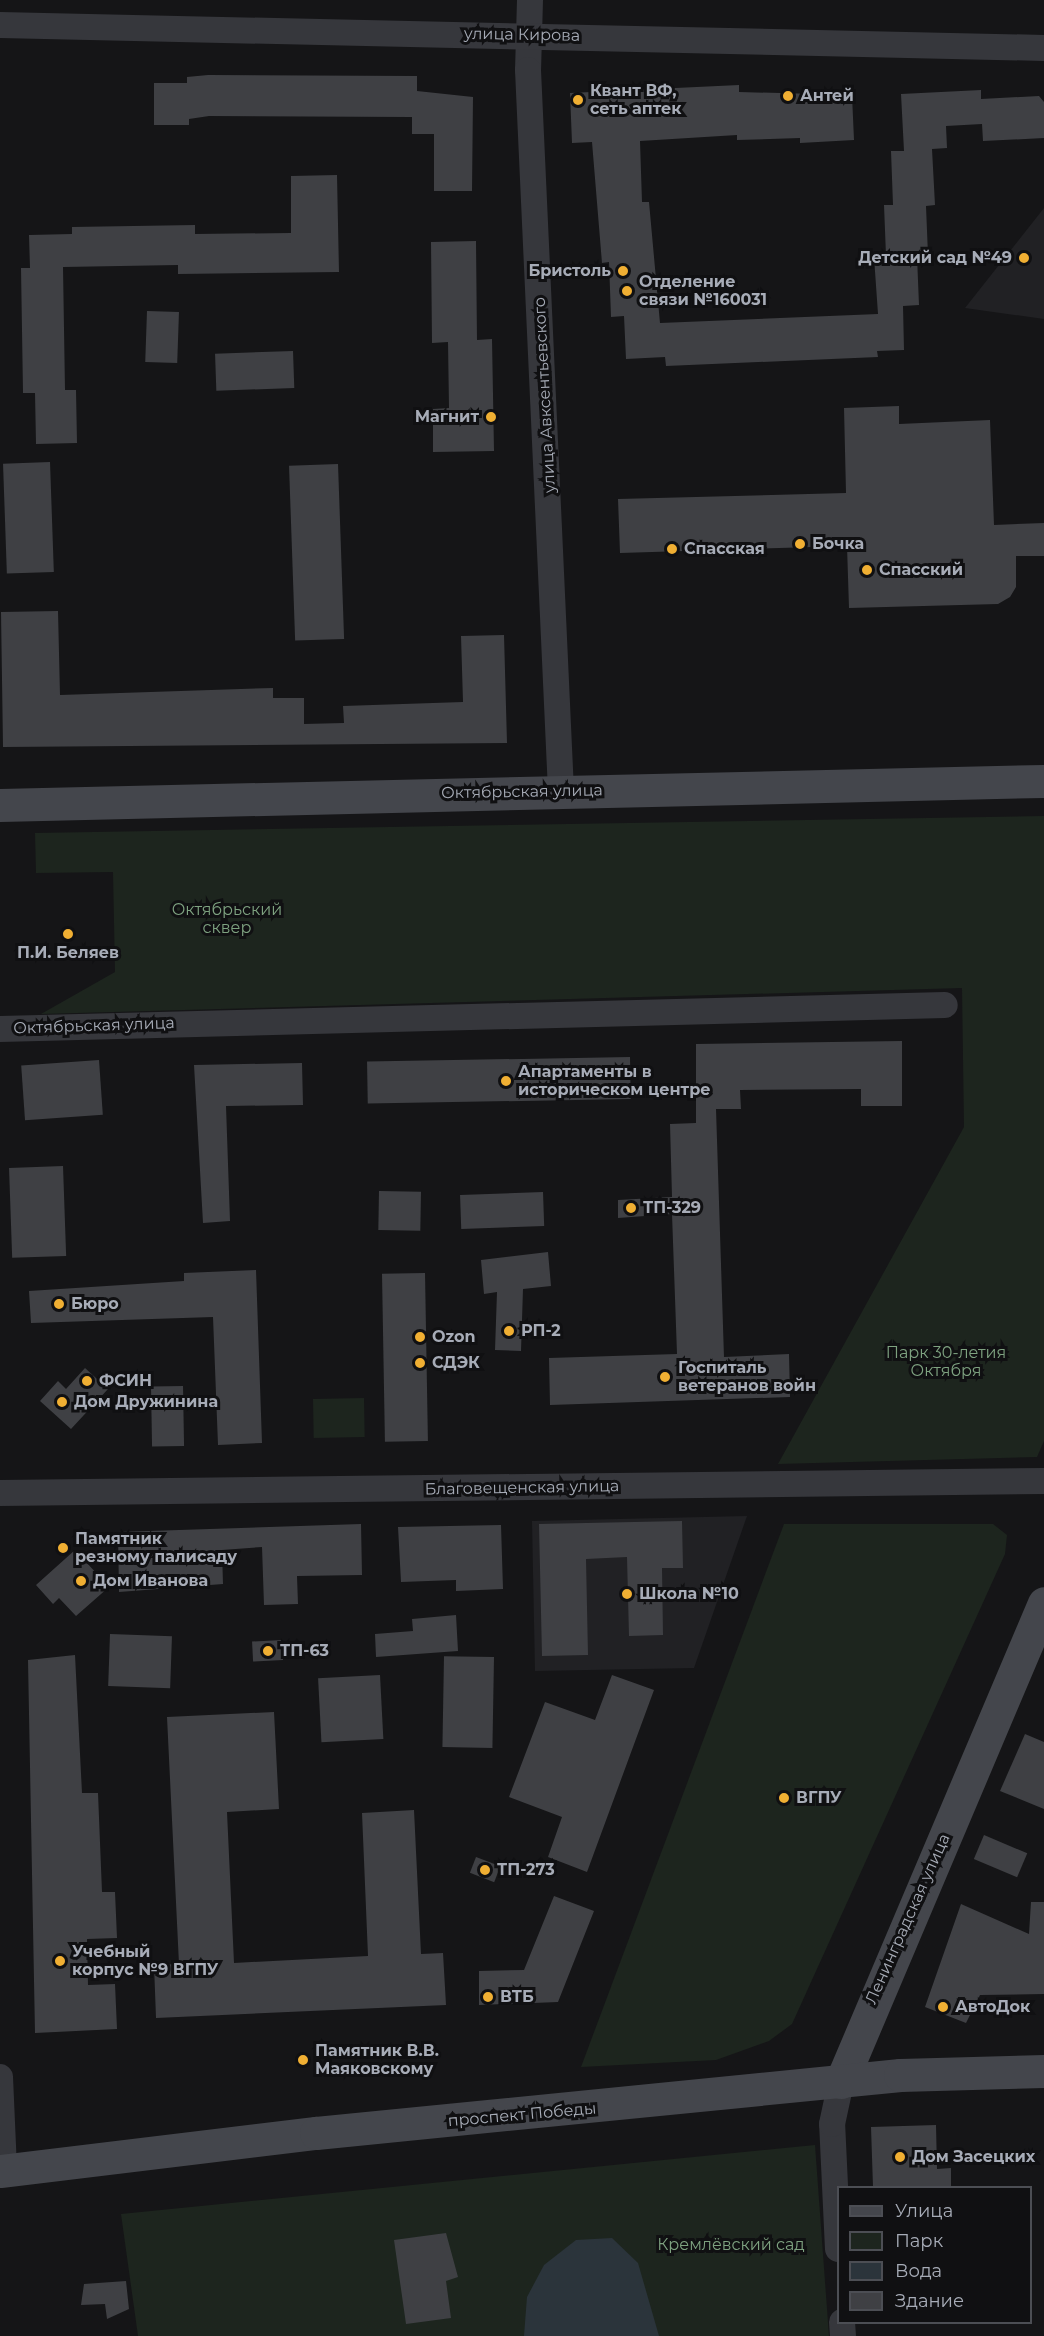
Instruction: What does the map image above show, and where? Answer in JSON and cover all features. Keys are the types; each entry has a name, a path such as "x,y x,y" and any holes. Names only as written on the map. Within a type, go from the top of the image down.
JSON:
{"main road":[{"name":"Октябрьская улица","path":"0,805 1044,781"},
{"name":"Ленинградская улица","path":"841,2082 1044,1603"},
{"name":"проспект Победы","path":"2,2170 316,2133 841,2082 1044,2071"}],"street":[{"name":"улица Авксентьевского","path":"530,0 529,36 561,791"},
{"name":"улица Кирова","path":"0,25 1044,48"},
{"name":"Октябрьская улица","path":"0,1029 945,1005"},
{"name":"Благовещенская улица","path":"0,1493 1044,1481"},
{"path":"0,2077 2,2170"},
{"name":"Ленинградская улица","path":"837,2228 832,2124 841,2082"}],"shaded area":[{"name":"Детский сад №49","path":"1044,208 1044,319 965,308"},
{"name":"Школа №10","path":"747,1516 694,1668 535,1671 532,1521"}],"green space":[{"name":"Октябрьский сквер","path":"1044,816 1044,1441 1037,1457 778,1464 964,1127 962,988 41,1014 115,972 113,872 36,873 35,833"},
{"path":"364,1398 365,1437 314,1438 313,1399"},
{"name":"ВГПУ","path":"784,1524 993,1524 1007,1535 1005,1554 792,2024 769,2041 716,2060 581,2067"},
{"name":"Кремлёвский сад","path":"815,2145 829,2336 138,2336 121,2214"}],"water":[{"path":"612,2238 638,2263 659,2336 524,2336 527,2297 544,2265 576,2240"}],"building":[{"path":"208,75 417,76 417,91 473,97 472,191 434,191 434,134 412,134 412,117 209,116 189,119 189,125 154,125 154,83 187,83 187,77"},
{"path":"739,85 739,92 852,95 854,140 800,143 800,138 737,140 737,135 640,141 642,202 649,202 660,323 878,314 874,257 886,256 884,205 893,205 891,151 904,151 901,94 981,90 981,99 1039,96 1044,102 1044,138 983,141 982,124 946,126 947,148 932,149 935,205 926,206 928,255 917,256 919,305 903,306 904,350 877,351 878,357 666,366 665,357 626,359 624,316 611,317 609,262 602,263 592,142 572,143 570,93"},
{"path":"337,175 339,272 178,274 178,265 63,267 65,390 76,390 77,443 36,444 35,393 23,393 21,268 30,268 29,235 72,234 72,227 195,225 195,234 291,233 291,176"},
{"path":"476,241 477,340 492,339 494,451 433,452 433,409 449,408 448,342 432,343 431,242"},
{"path":"147,311 179,312 177,363 145,362"},
{"path":"293,351 294,388 216,391 215,354"},
{"path":"899,406 899,424 990,420 994,525 1044,523 1044,556 1016,556 1016,587 1010,597 998,604 849,608 847,546 620,553 618,499 846,493 844,408"},
{"path":"50,462 54,572 7,574 3,464"},
{"path":"338,464 344,639 295,641 289,466"},
{"path":"58,611 60,695 273,688 273,698 304,698 304,724 344,723 343,706 463,702 461,636 504,635 507,743 3,747 1,612"},
{"path":"902,1041 902,1106 861,1106 861,1089 740,1090 741,1109 716,1109 724,1357 789,1354 790,1397 550,1405 549,1358 677,1354 672,1214 618,1218 618,1200 672,1197 670,1124 696,1123 696,1044"},
{"path":"630,1057 631,1099 368,1104 367,1062"},
{"path":"99,1060 103,1115 25,1120 21,1065"},
{"path":"302,1063 303,1105 226,1106 230,1221 203,1223 194,1065"},
{"path":"63,1166 66,1256 12,1258 9,1168"},
{"path":"379,1191 421,1192 420,1231 378,1230"},
{"path":"543,1192 544,1226 461,1229 460,1195"},
{"path":"548,1252 551,1286 523,1289 521,1351 495,1350 497,1292 484,1294 481,1260"},
{"path":"256,1270 262,1443 218,1445 213,1317 31,1323 29,1291 184,1281 184,1273"},
{"path":"425,1273 428,1441 385,1442 382,1274"},
{"path":"85,1368 108,1389 71,1429 40,1401 58,1381 66,1389"},
{"path":"183,1386 184,1446 152,1447 151,1387"},
{"path":"682,1521 683,1568 662,1568 663,1635 629,1636 627,1557 586,1559 588,1655 542,1656 539,1524"},
{"path":"361,1524 362,1575 297,1576 298,1604 264,1605 262,1547 222,1550 223,1584 119,1592 118,1532"},
{"path":"501,1525 503,1589 456,1591 456,1580 401,1582 398,1527"},
{"path":"75,1550 109,1587 76,1616 59,1598 53,1604 36,1585"},
{"path":"456,1615 458,1651 376,1657 375,1634 413,1631 412,1619"},
{"path":"110,1634 172,1636 170,1688 108,1686"},
{"name":"ТП-63","path":"282,1640 283,1660 253,1662 252,1642"},
{"path":"75,1655 82,1793 98,1793 102,1892 115,1892 117,1938 87,1939 88,1985 115,1984 117,2029 35,2033 28,1660"},
{"path":"444,1656 494,1657 492,1748 442,1747"},
{"path":"380,1675 383,1739 321,1742 318,1678"},
{"path":"612,1675 654,1690 587,1872 548,1857 562,1817 509,1797 545,1702 595,1720"},
{"path":"274,1712 279,1809 227,1812 234,1963 368,1956 362,1813 414,1810 421,1954 443,1953 446,2005 156,2018 154,1965 179,1964 167,1717"},
{"path":"1025,1734 1044,1742 1044,1809 1000,1791"},
{"path":"984,1835 1027,1853 1017,1877 974,1859"},
{"name":"ТП-273","path":"476,1857 500,1866 494,1882 470,1873"},
{"path":"554,1896 594,1911 558,2002 479,2005 479,1971 524,1970"},
{"path":"1031,1902 1044,1902 1044,1994 980,1995 966,2023 925,2007 961,1904 1029,1934"},
{"name":"Дом Засецких","path":"936,2125 937,2169 951,2168 951,2186 873,2186 871,2127"},
{"path":"446,2233 458,2277 446,2281 451,2318 406,2324 394,2240"},
{"path":"126,2281 129,2309 107,2319 105,2304 81,2305 84,2284"}],"place":[{"name":"Антей","path":"788,96"},
{"name":"Квант ВФ, сеть аптек","path":"578,100"},
{"name":"Детский сад №49","path":"1024,258"},
{"name":"Бристоль","path":"623,271"},
{"name":"Отделение связи №160031","path":"627,291"},
{"name":"Магнит","path":"491,417"},
{"name":"Бочка","path":"800,544"},
{"name":"Спасская","path":"672,549"},
{"name":"Спасский","path":"867,570"},
{"name":"П.И. Беляев","path":"68,934"},
{"name":"Апартаменты в историческом центре","path":"506,1081"},
{"name":"ТП-329","path":"631,1208"},
{"name":"Бюро","path":"59,1304"},
{"name":"РП-2","path":"509,1331"},
{"name":"Ozon","path":"420,1337"},
{"name":"СДЭК","path":"420,1363"},
{"name":"Госпиталь ветеранов войн","path":"665,1377"},
{"name":"ФСИН","path":"87,1381"},
{"name":"Дом Дружинина","path":"62,1402"},
{"name":"Памятник резному палисаду","path":"63,1548"},
{"name":"Дом Иванова","path":"81,1581"},
{"name":"Школа №10","path":"627,1594"},
{"name":"ТП-63","path":"268,1651"},
{"name":"ВГПУ","path":"784,1798"},
{"name":"ТП-273","path":"485,1870"},
{"name":"Учебный корпус №9 ВГПУ","path":"60,1961"},
{"name":"ВТБ","path":"488,1997"},
{"name":"АвтоДок","path":"943,2007"},
{"name":"Памятник В.В. Маяковскому","path":"303,2060"},
{"name":"Дом Засецких","path":"900,2157"}],"park label":[{"name":"Парк 30-летия Октября","path":"946,1362"}]}
